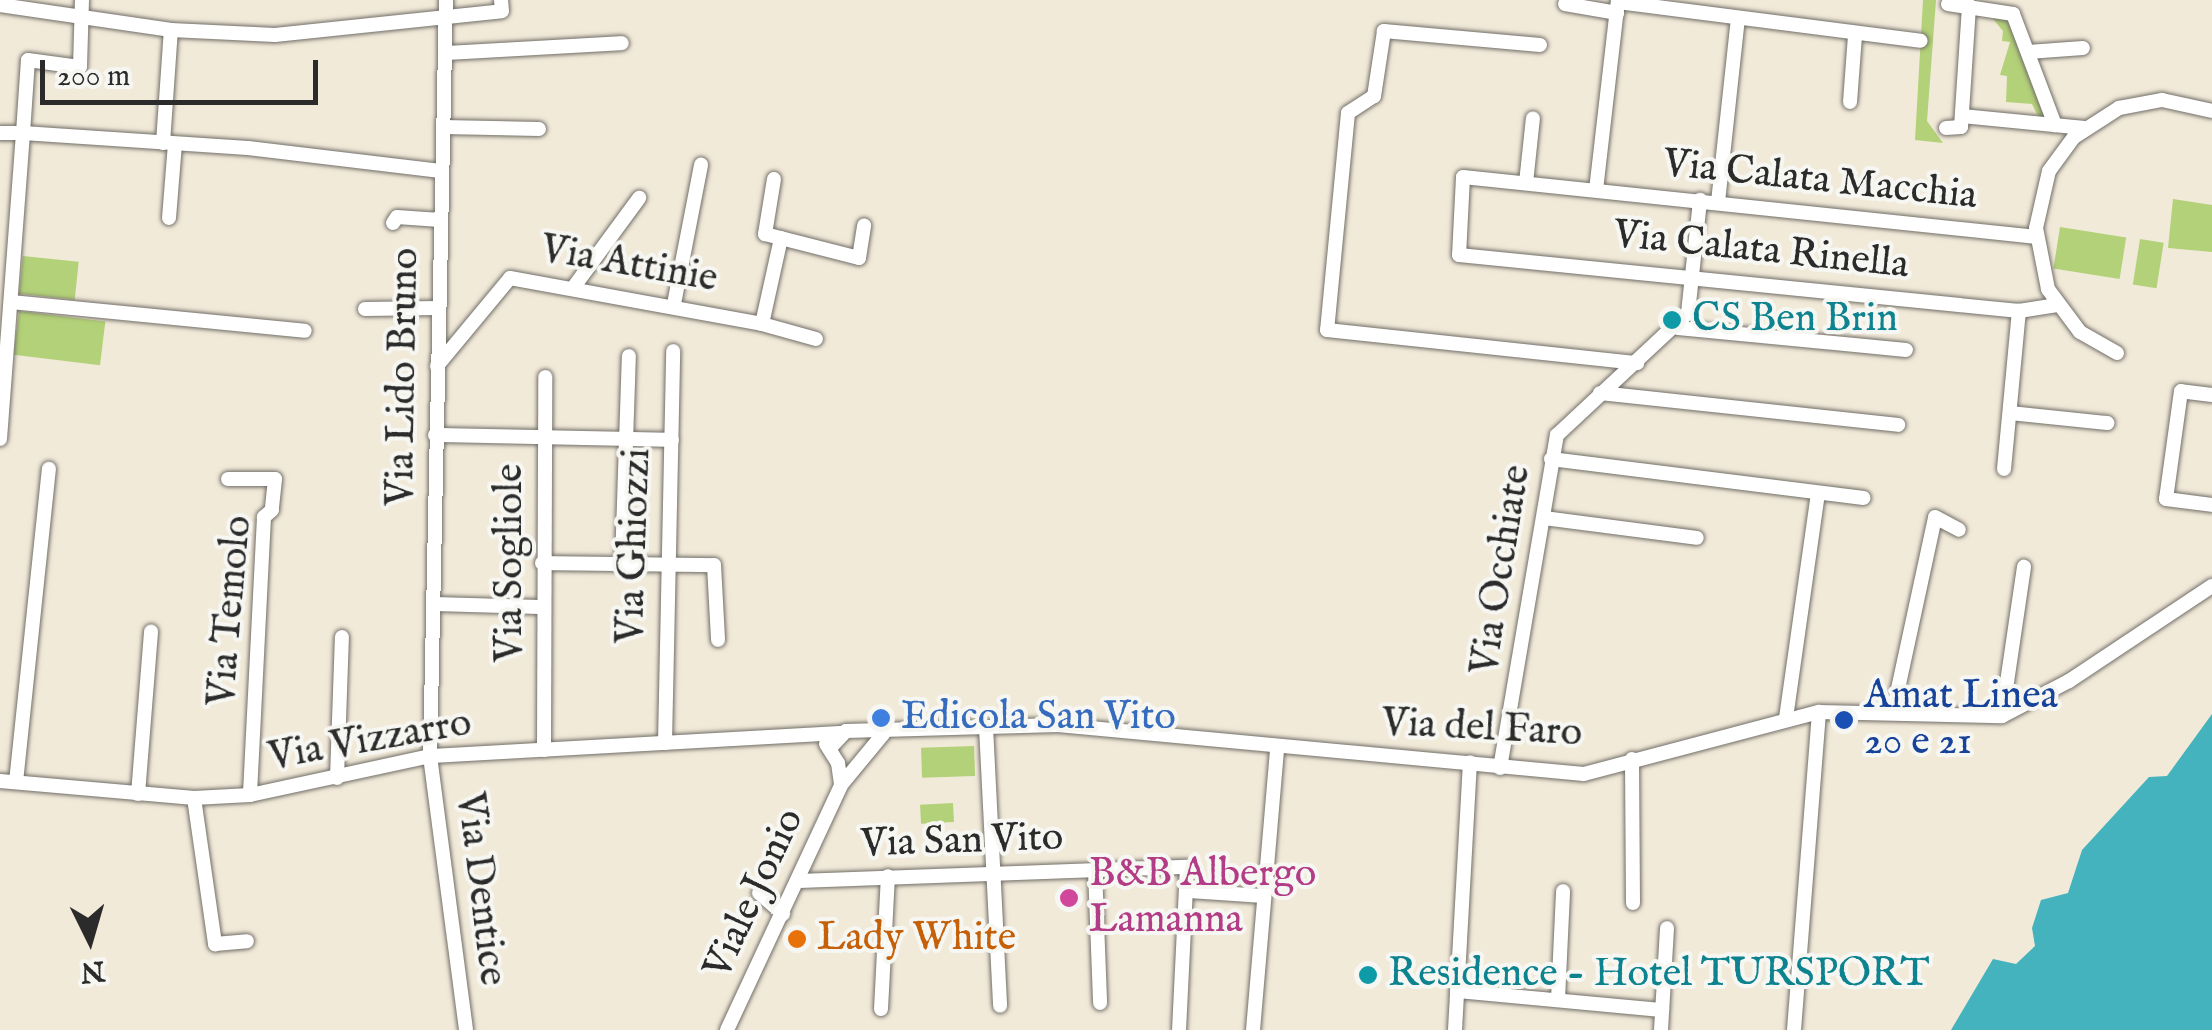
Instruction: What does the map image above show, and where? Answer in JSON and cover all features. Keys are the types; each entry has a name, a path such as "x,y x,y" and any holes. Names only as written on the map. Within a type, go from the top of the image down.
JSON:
{"street":[{"path":"0,439 28,60 80,67 82,0"},
{"name":"Via Lido Bruno","path":"430,756 446,0"},
{"path":"0,5 171,30 275,35 502,11 501,0"},
{"path":"1565,4 1618,5 1921,41"},
{"path":"1948,4 2013,14 2055,125"},
{"path":"1596,190 1618,5"},
{"path":"1946,128 1961,127 1969,5"},
{"path":"1718,202 1738,19"},
{"path":"169,218 171,30"},
{"path":"1540,45 1384,31 1374,96 1348,113 1327,330 1637,363"},
{"path":"1850,102 1855,36"},
{"path":"445,53 622,43"},
{"path":"2028,52 2084,48"},
{"path":"2117,353 2080,332 2056,305 2037,238 2050,171 2084,128 2146,100 2212,111"},
{"path":"1962,116 2084,128"},
{"path":"1526,183 1533,118"},
{"path":"443,127 539,129"},
{"path":"0,132 441,171"},
{"path":"674,304 701,165"},
{"name":"Via Calata Macchia","path":"1459,255 1464,177 2037,238"},
{"path":"774,180 764,234 859,258 864,226"},
{"path":"574,288 639,198"},
{"path":"1700,200 1688,312 1678,328 1906,350"},
{"path":"393,222 396,217 440,220"},
{"name":"Via Attinie","path":"437,366 510,278 674,304 762,324 781,238"},
{"name":"Via Calata Rinella","path":"1459,255 2019,311 2056,305"},
{"path":"11,302 305,331"},
{"path":"365,309 438,308"},
{"path":"2004,469 2019,311"},
{"path":"762,324 816,339"},
{"name":"Via Occhiate","path":"1500,768 1557,435 1678,328"},
{"name":"Via Ghiozzi","path":"665,742 662,656 670,564 673,351"},
{"path":"622,563 630,356"},
{"name":"Via Sogliole","path":"544,750 541,608 545,376"},
{"path":"2212,394 2181,391 2166,500 2212,505"},
{"path":"1600,393 1898,425"},
{"path":"2010,412 2107,423"},
{"path":"434,435 672,440"},
{"path":"1551,460 1864,498"},
{"path":"16,782 48,469"},
{"name":"Via Temolo","path":"228,480 275,479 272,510 264,517 250,794"},
{"path":"1786,718 1817,499"},
{"path":"1894,712 1935,516 1959,530"},
{"path":"1544,518 1696,538"},
{"path":"542,562 714,565 718,640"},
{"path":"2002,716 2024,567"},
{"name":"Via del Faro","path":"857,733 1058,725 1277,749 1470,762 1572,774 1819,712 2002,716 2069,682 2212,586"},
{"path":"433,604 541,608"},
{"path":"138,794 150,632"},
{"path":"337,778 342,638"},
{"path":"1794,1030 1819,712"},
{"path":"986,727 1000,1006"},
{"path":"841,733 831,747 838,763 855,765 866,748 885,733"},
{"path":"857,733 866,748"},
{"name":"Via Vizzarro","path":"0,781 194,798 250,794 430,756 857,733"},
{"name":"Via Vizzarro","path":"812,737 831,747"},
{"path":"1253,1030 1277,749"},
{"name":"Via Dentice","path":"430,756 466,1030"},
{"path":"1632,759 1633,903"},
{"path":"1455,1030 1470,762"},
{"name":"Viale Jonio","path":"838,763 840,785"},
{"name":"Viale Jonio","path":"727,1030 840,785 855,765"},
{"path":"194,798 215,944 247,940"},
{"name":"Via San Vito","path":"799,880 1187,867 1189,891"},
{"path":"1094,870 1100,1003"},
{"path":"881,1009 888,876"},
{"path":"1180,1030 1189,891 1264,896"},
{"path":"1558,1000 1563,892"},
{"path":"758,893 783,914"},
{"path":"1661,1030 1667,928"},
{"path":"1456,991 1662,1010"}],"green space":[{"path":"1923,0 1936,0 1927,121 1943,143 1915,140"},
{"path":"1989,14 2009,18 2050,117 2038,116 2032,104 2006,102 2007,76 2000,75 2010,42 2002,41 2003,31"},
{"path":"2173,199 2212,205 2212,252 2168,248"},
{"path":"2060,227 2126,237 2120,279 2053,268"},
{"path":"2140,239 2164,243 2157,288 2133,284"},
{"path":"23,256 79,262 75,300 19,294"},
{"path":"19,311 105,322 100,365 14,355"},
{"path":"974,746 975,776 922,778 921,748"},
{"path":"953,803 954,822 921,824 920,805"}],"water":[{"path":"2212,714 2212,1030 1951,1030 1993,959 2016,964 2035,946 2032,928 2041,900 2068,893 2082,850 2149,777 2167,776"}],"place":[{"name":"CS Ben Brin","path":"1672,320"},
{"name":"Edicola San Vito","path":"881,718"},
{"name":"Amat Linea 20 e 21","path":"1844,720"},
{"name":"B&B Albergo Lamanna","path":"1069,898"},
{"name":"Lady White","path":"797,939"},
{"name":"Residence - Hotel TURSPORT","path":"1368,975"}]}
